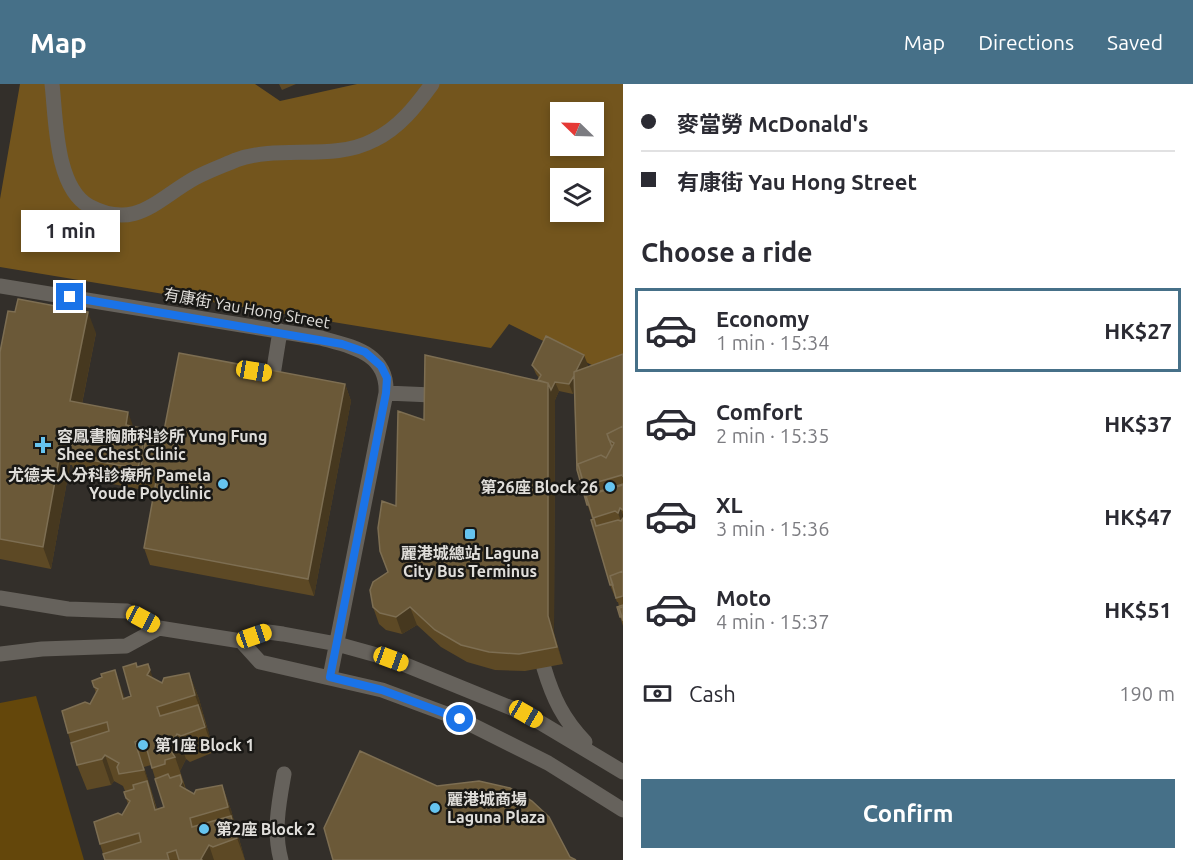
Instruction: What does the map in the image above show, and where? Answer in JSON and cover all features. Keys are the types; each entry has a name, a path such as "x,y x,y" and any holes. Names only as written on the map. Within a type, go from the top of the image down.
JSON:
{"street":[{"path":"52,84 61,161 69,185 87,205 111,215 136,214 160,203 194,179 248,156 274,152 350,149 374,141 395,127 417,106 432,84"},
{"name":"有康街 Yau Hong Street","path":"0,286 321,338 365,352 381,366 387,378 386,393 330,677"},
{"path":"279,331 268,374 292,378"},
{"path":"386,393 432,395"},
{"path":"0,598 68,609 127,610 159,628 241,641 268,632 337,644 391,659 526,714 623,772"},
{"path":"0,654 42,649 126,646 159,628"},
{"path":"241,641 261,662 330,677 427,705 498,735 623,810"},
{"path":"544,668 555,703 571,727 597,755"},
{"path":"281,860 278,850 278,811 284,774"}],"shaded area":[{"path":"20,84 255,84 280,101 357,84 623,84 623,373 614,376 509,324 491,348 0,267 0,199"},
{"path":"36,696 84,860 0,860 0,703"}],"building":[{"path":"18,299 88,312 70,401 128,412 126,425 146,429 138,469 69,456 71,445 62,443 43,547 0,539 0,352 8,311 15,312"},
{"path":"546,336 584,355 569,384 555,382 551,390 548,383 538,380 541,375 532,365"},
{"name":"尤德夫人分科診療所 Pamela Youde Polyclinic","path":"179,353 345,384 308,579 144,548 157,476 140,473 147,433 163,436"},
{"path":"623,354 623,426 607,434 612,447 606,458 601,455 578,464 587,495 623,485 586,496 589,505 587,505 577,470 574,372"},
{"path":"425,355 548,383 548,616 557,647 519,654 489,652 461,645 435,630 410,607 396,617 380,613 373,607 370,590 373,582 388,572 380,551 378,528 382,501 396,506 398,411 424,420"},
{"path":"623,426 623,477 622,475 584,486 578,464 601,455 606,458 614,443 609,440 607,434"},
{"name":"第26座 Block 26","path":"623,485 623,510 620,508 618,513 615,511 593,518 586,496"},
{"path":"623,518 623,571 610,576 613,585 610,585 591,520 594,519 596,526 621,521"},
{"path":"623,571 623,596 616,598 610,576"},
{"path":"623,605 619,608 622,617 620,617 617,607"},
{"path":"623,607 623,621 619,608"},
{"path":"136,663 137,667 148,664 150,670 147,675 162,683 164,678 189,673 195,695 157,707 160,716 198,705 205,727 181,736 177,734 169,748 175,757 165,760 165,764 152,768 144,739 135,742 144,770 119,774 117,767 119,763 105,755 102,759 77,765 71,743 109,731 107,722 68,733 62,711 85,702 90,704 98,689 94,687 92,681 102,677 101,674 115,670 123,699 131,696 123,667"},
{"name":"麗港城商場 Laguna Plaza","path":"360,751 437,786 479,781 510,788 532,801 549,817 570,857 576,860 333,860 324,828"},
{"path":"168,774 170,778 180,775 182,782 180,786 194,794 196,790 222,785 228,807 190,818 192,827 231,816 237,838 213,847 209,845 202,860 179,860 176,850 167,853 169,860 105,860 103,854 141,842 139,833 100,844 94,822 118,813 122,815 130,801 124,792 134,789 133,785 147,781 155,810 164,807 155,779"}],"place":[{"name":"容鳳書胸肺科診所 Yung Fung Shee Chest Clinic","path":"43,445"},
{"name":"尤德夫人分科診療所 Pamela Youde Polyclinic","path":"223,484"},
{"name":"第26座 Block 26","path":"610,487"},
{"name":"麗港城總站 Laguna City Bus Terminus","path":"470,534"},
{"name":"第1座 Block 1","path":"143,745"},
{"name":"麗港城商場 Laguna Plaza","path":"435,808"},
{"name":"第2座 Block 2","path":"204,829"}],"route":[{"path":"70,297 321,338 365,352 381,366 387,378 386,393 330,677 382,690 460,719"}]}
